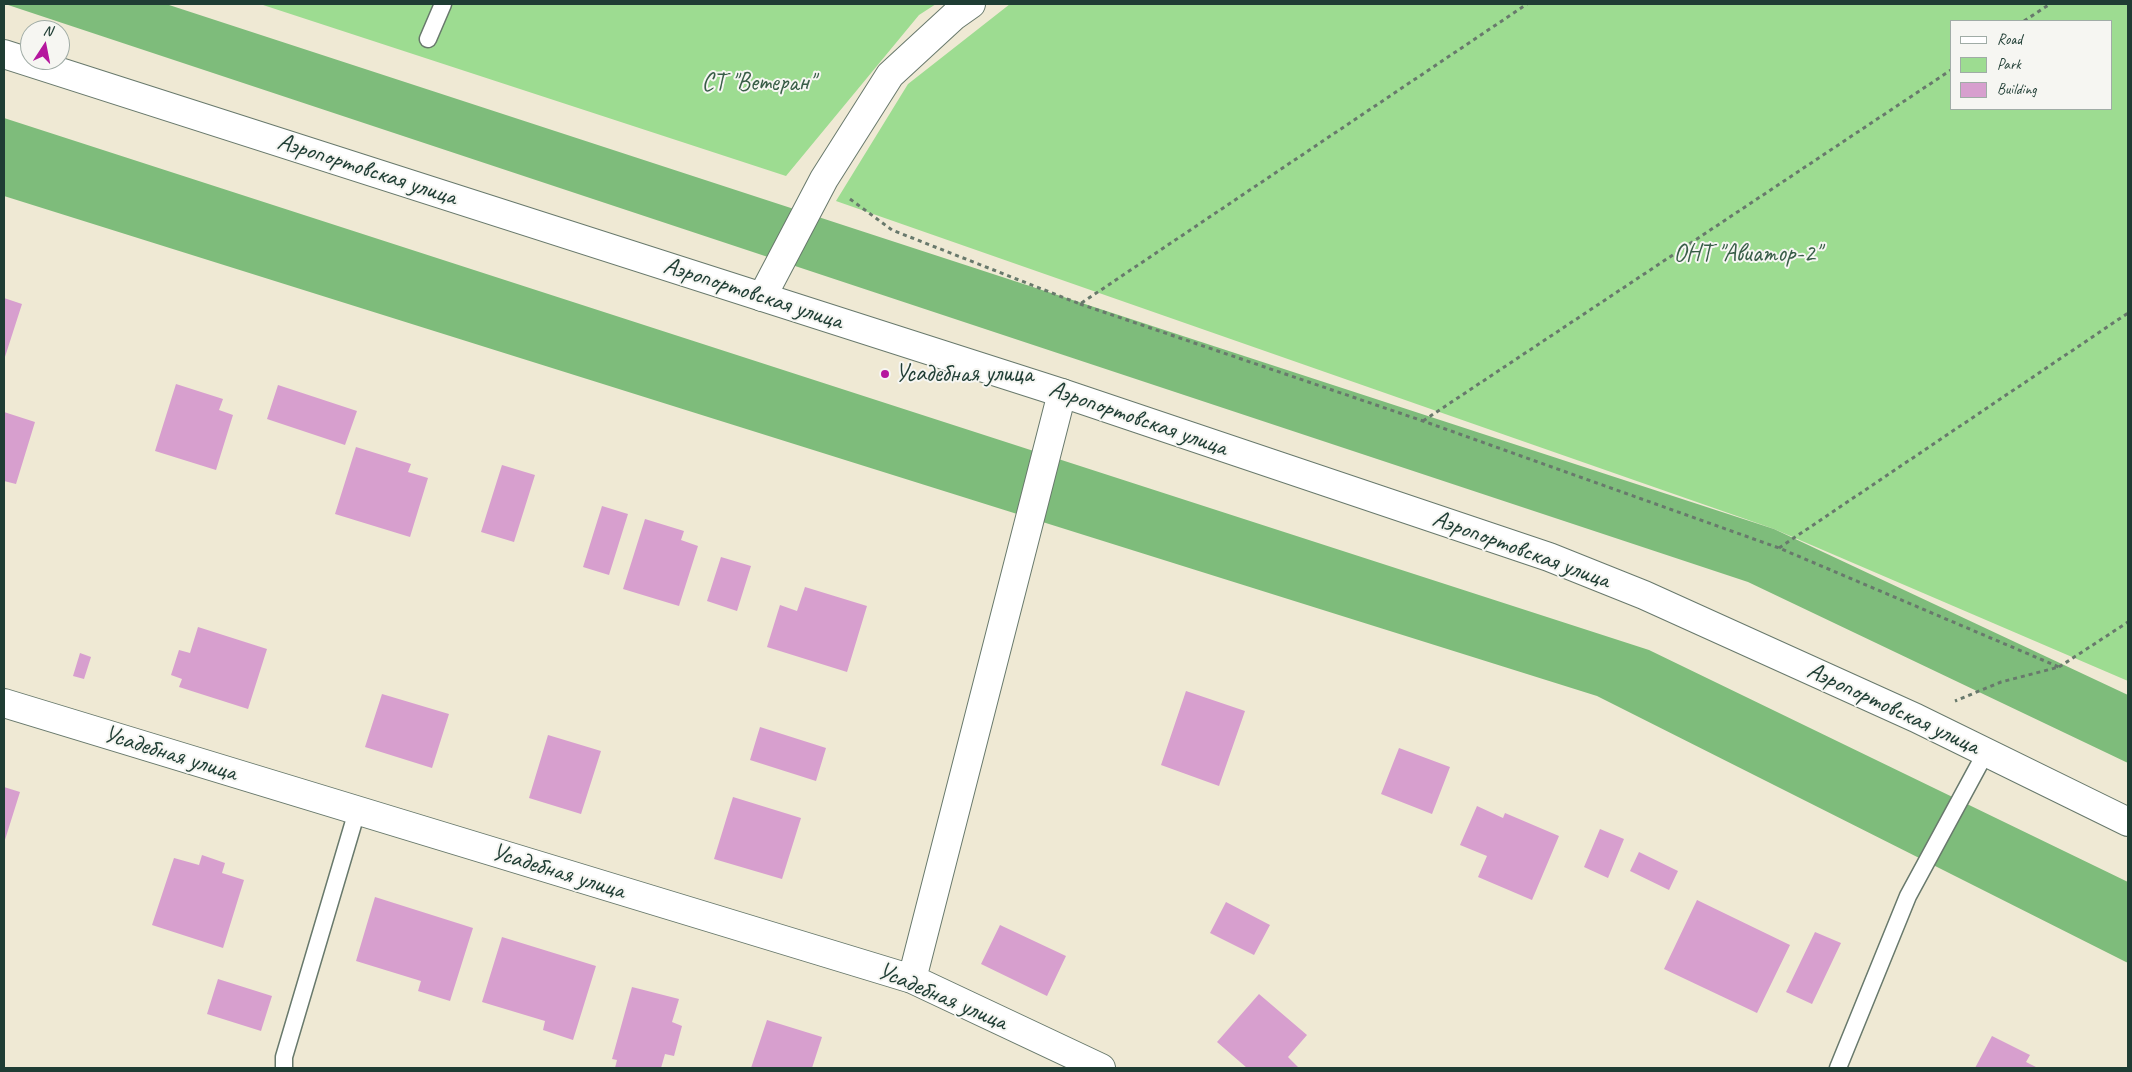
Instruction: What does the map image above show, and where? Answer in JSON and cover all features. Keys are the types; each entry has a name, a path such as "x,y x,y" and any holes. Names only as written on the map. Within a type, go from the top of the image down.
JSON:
{"street":[{"path":"762,297 824,179 890,75 957,8"},
{"name":"Аэропортовская улица","path":"4,54 1062,393 1548,558 1644,595 1916,718 2128,822"},
{"path":"912,979 1062,393"},
{"name":"Усадебная улица","path":"4,703 912,979 1101,1068"}],"lane":[{"path":"428,39 443,4"},
{"path":"1838,1068 1908,896 1986,752"},
{"path":"284,1068 284,1057 356,811"}],"path":[{"path":"1080,304 1527,4"},
{"path":"2026,20 2050,4"},
{"path":"1423,421 1950,71"},
{"path":"824,179 892,230 1080,304 1423,421 1779,548 2059,667"},
{"path":"1779,548 2128,313"},
{"path":"1916,718 2001,682 2059,667 2128,622"}],"green space":[{"path":"5,4 166,4 1774,529 2128,695 2128,763 1748,582 70,26 70,20 53,20"},
{"name":"СТ \"Ветеран\"","path":"260,4 936,4 919,15 786,176"},
{"name":"ОНТ \"Авиатор-2\"","path":"1010,4 2128,4 2128,681 1774,529 836,201 908,84"},
{"path":"4,118 1649,650 2128,882 2128,963 1597,696 4,196"}],"building":[{"path":"4,298 22,304 4,360"},
{"path":"176,384 223,399 219,410 233,415 216,470 155,451"},
{"path":"278,385 357,411 345,445 267,419"},
{"path":"4,412 35,422 16,484 4,481"},
{"path":"356,447 411,464 408,472 428,478 410,537 335,514"},
{"path":"502,465 535,475 514,542 481,532"},
{"path":"602,506 628,514 609,575 583,567"},
{"path":"645,519 684,531 681,540 698,546 679,606 623,589"},
{"path":"721,557 751,566 737,611 707,601"},
{"path":"805,587 867,606 847,672 767,647 780,605 797,611"},
{"path":"198,627 267,649 248,709 179,687 182,679 171,675 179,650 190,653"},
{"path":"80,653 91,657 84,679 73,676"},
{"path":"1186,691 1245,711 1219,786 1161,765"},
{"path":"382,694 449,714 432,768 365,747"},
{"path":"760,727 826,748 816,781 750,760"},
{"path":"548,735 601,751 581,814 529,798"},
{"path":"1399,748 1450,767 1432,814 1381,794"},
{"path":"4,787 20,792 4,843"},
{"path":"733,797 801,818 782,879 714,859"},
{"path":"1477,806 1503,818 1505,813 1559,836 1532,900 1478,877 1487,856 1460,845"},
{"path":"1600,829 1624,839 1608,878 1584,867"},
{"path":"1639,852 1678,871 1669,890 1630,871"},
{"path":"202,855 225,863 222,873 244,880 223,948 152,925 174,858 199,865"},
{"path":"375,897 473,928 450,1001 418,991 421,981 356,961"},
{"path":"1697,900 1790,945 1757,1013 1664,969"},
{"path":"1226,902 1270,925 1254,955 1210,933"},
{"path":"1000,925 1066,956 1047,996 981,964"},
{"path":"1815,932 1841,943 1812,1004 1786,992"},
{"path":"502,937 596,966 573,1040 543,1030 545,1021 482,1002"},
{"path":"218,979 272,996 261,1031 207,1014"},
{"path":"632,987 679,999 672,1022 682,1026 674,1056 665,1054 661,1068 615,1068 617,1060 612,1059"},
{"path":"1259,994 1307,1035 1288,1057 1297,1068 1247,1068 1217,1042"},
{"path":"767,1020 822,1037 812,1068 751,1068"},
{"path":"1992,1036 2030,1055 2026,1062 2038,1068 1975,1068"}],"place":[{"name":"Усадебная улица","path":"885,374"}]}
